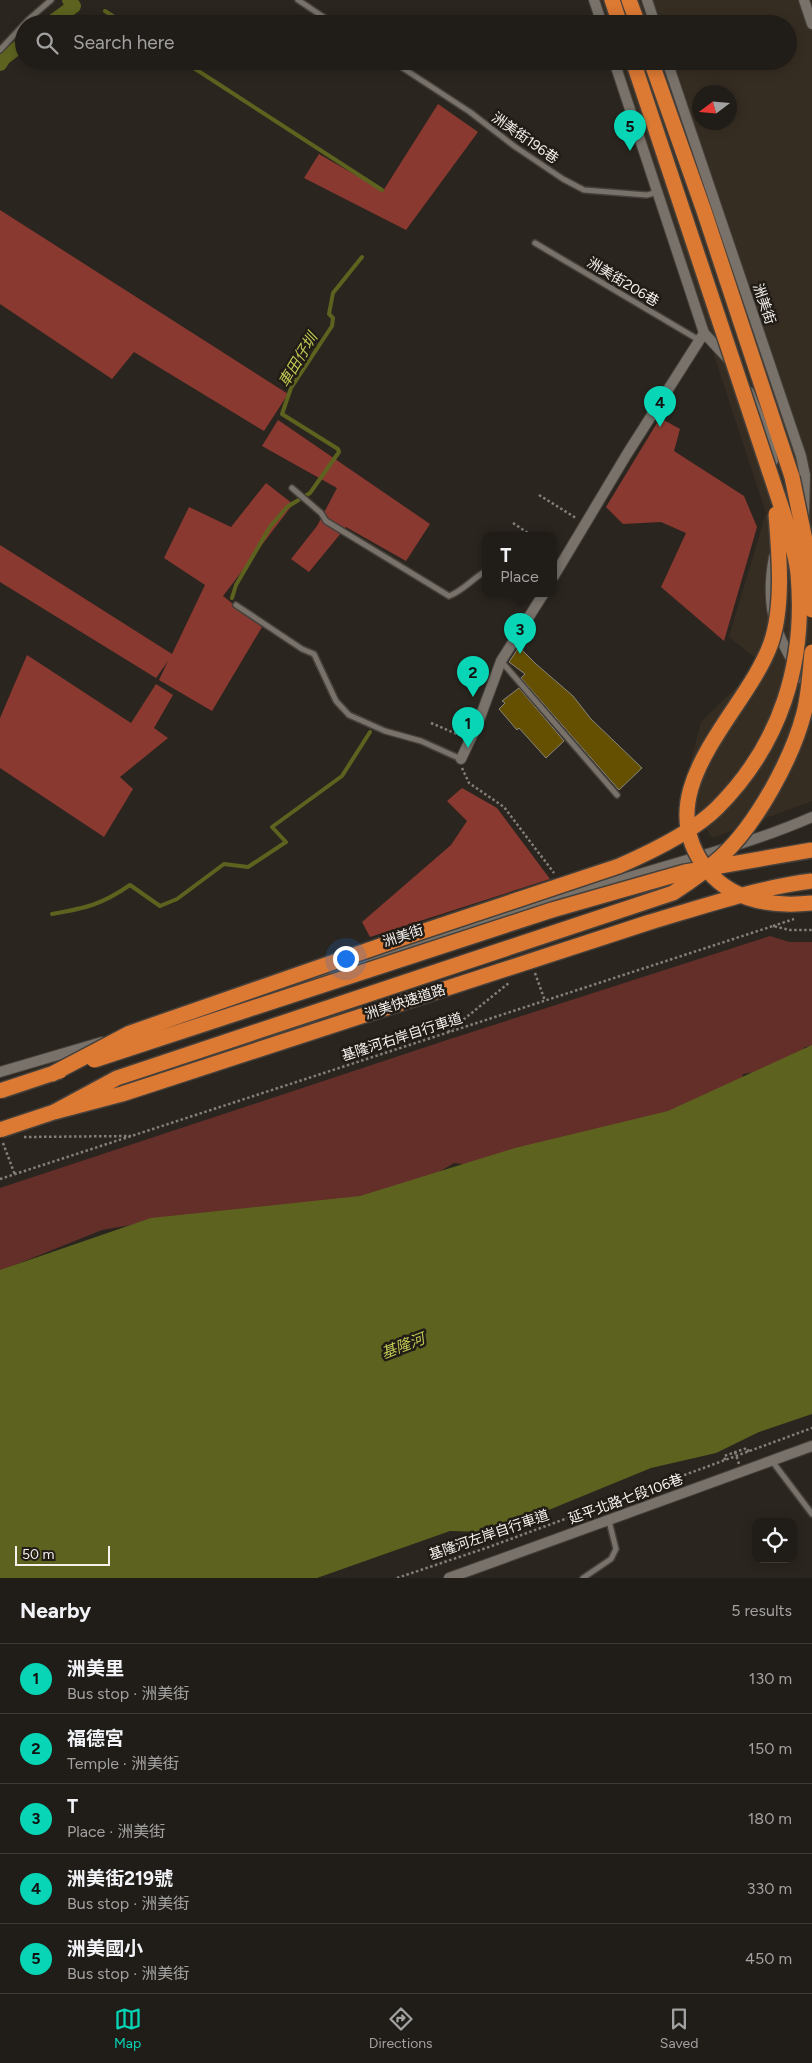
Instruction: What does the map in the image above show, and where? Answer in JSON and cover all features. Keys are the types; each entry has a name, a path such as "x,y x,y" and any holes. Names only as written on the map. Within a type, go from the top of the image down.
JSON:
{"highway":[{"path":"612,0 617,15"},
{"path":"629,0 635,15"},
{"path":"52,1074 130,1033 400,938 620,866 654,851 716,810 742,780 770,734 782,711 792,682 798,649 800,610 798,571 784,515 635,70"},
{"path":"654,70 707,220 792,476 812,526"},
{"path":"792,476 810,564 812,610"},
{"path":"773,484 779,546 779,570 778,611 771,642 760,667 699,764 690,789 687,813 691,840 701,861 713,877 732,892 757,902 790,906 812,904"},
{"path":"54,1112 117,1078 673,893 722,856 742,832 773,788 792,747 804,712 812,652"},
{"path":"0,1091 552,910 685,872 812,850"},
{"name":"洲美快速道路","path":"0,1134 54,1112 122,1094 647,923 712,903 794,883 812,881"}],"street":[{"path":"599,15 595,2 608,0"},
{"path":"647,0 652,15"},
{"path":"804,0 812,24"},
{"path":"617,70 658,192 702,337 724,354 745,382 768,440 778,492 779,519 769,593 772,613 778,633 812,693"},
{"name":"洲美街","path":"670,70 801,456 805,475 808,510 805,529 812,560"},
{"path":"557,571 626,454 702,337"},
{"path":"779,519 808,510"},
{"path":"460,759 478,723 501,661 540,597"},
{"path":"798,671 806,676 812,676"},
{"name":"洲美街","path":"0,1072 364,963 608,884 774,834 812,817"},
{"name":"延平北路七段106巷","path":"449,1578 812,1446"}],"lane":[{"path":"34,15 51,0"},
{"path":"298,0 320,15"},
{"path":"0,50 15,34"},
{"name":"洲美街196巷","path":"406,70 470,112 514,146 563,179 584,190 647,195 658,192"},
{"name":"洲美街206巷","path":"535,243 702,337"},
{"path":"292,488 321,513 326,521 449,596 457,593 482,572"},
{"path":"236,605 302,649 314,654 336,701 349,714 385,731 421,741 460,759"},
{"path":"501,661 617,795"},
{"path":"772,1461 812,1514"},
{"path":"583,1578 611,1559 616,1549 609,1520"}],"path":[{"path":"539,494 585,523"},
{"path":"513,523 526,532"},
{"path":"431,723 470,740"},
{"path":"460,759 462,772 469,783 504,807 556,877"},
{"path":"773,926 801,916"},
{"name":"基隆河右岸自行車道","path":"0,1180 773,926 790,930 812,930"},
{"path":"532,964 545,1001"},
{"path":"445,1034 511,982"},
{"path":"0,1134 15,1175"},
{"path":"20,1137 134,1136"},
{"name":"基隆河左岸自行車道","path":"398,1578 489,1547 812,1428"},
{"path":"725,1460 724,1456 747,1448 749,1452"},
{"path":"735,1452 739,1464"}],"shaded area":[{"path":"597,0 812,0 812,801 712,838 683,791 701,722 762,663 729,637 766,513 620,70 797,70 797,15 601,15"},
{"path":"438,104 478,132 406,230 304,178 319,154 383,191"},
{"path":"0,210 288,394 264,431 134,352 112,379 0,304"},
{"path":"660,418 680,429 674,451 744,496 757,527 724,641 661,587 686,533 661,522 623,524 606,507"},
{"path":"278,420 430,524 406,561 346,527 309,572 291,559 317,526 337,488 262,446"},
{"path":"266,483 293,504 223,596 262,627 212,711 159,680 168,661 156,678 0,582 0,545 172,654 205,585 164,558 189,507 231,527"},
{"path":"27,655 131,723 156,684 173,695 154,728 168,738 120,777 133,789 104,837 0,768 0,718"},
{"path":"462,788 497,808 550,879 370,937 362,922 451,845 467,821 447,801"},
{"path":"770,936 789,942 812,942 812,1046 805,1047 785,1064 743,1074 739,1091 477,1166 454,1163 439,1172 383,1195 154,1221 102,1230 0,1271 0,1188 447,1040"}],"water":[{"name":"基隆河","path":"812,1045 812,1414 759,1432 716,1453 651,1468 534,1516 487,1532 450,1531 317,1578 0,1578 0,1270 151,1218 360,1196 515,1148 668,1111"}],"building":[{"path":"519,647 573,696 591,719 642,768 619,790 521,678 525,674 509,662"},
{"path":"519,688 564,741 546,758 519,728 517,730 499,709 505,703 502,701"}],"waterway":[{"path":"62,15 74,6 69,0"},
{"path":"105,11 111,15"},
{"path":"0,64 4,58 15,50"},
{"path":"197,70 382,190"},
{"name":"車田仔圳","path":"232,598 236,585 270,527 287,507 310,493 339,452 338,449 282,414 291,388 332,326 333,318 329,314 333,293 362,257"},
{"path":"52,914 93,905 130,885 160,906 177,899 224,864 248,867 286,842 272,827 342,776 370,732"}],"place":[{"name":"洲美國小","path":"630,151"},
{"name":"洲美街219號","path":"660,427"},
{"name":"T","path":"520,654"},
{"name":"福德宮","path":"473,697"},
{"name":"洲美里","path":"468,748"}]}
